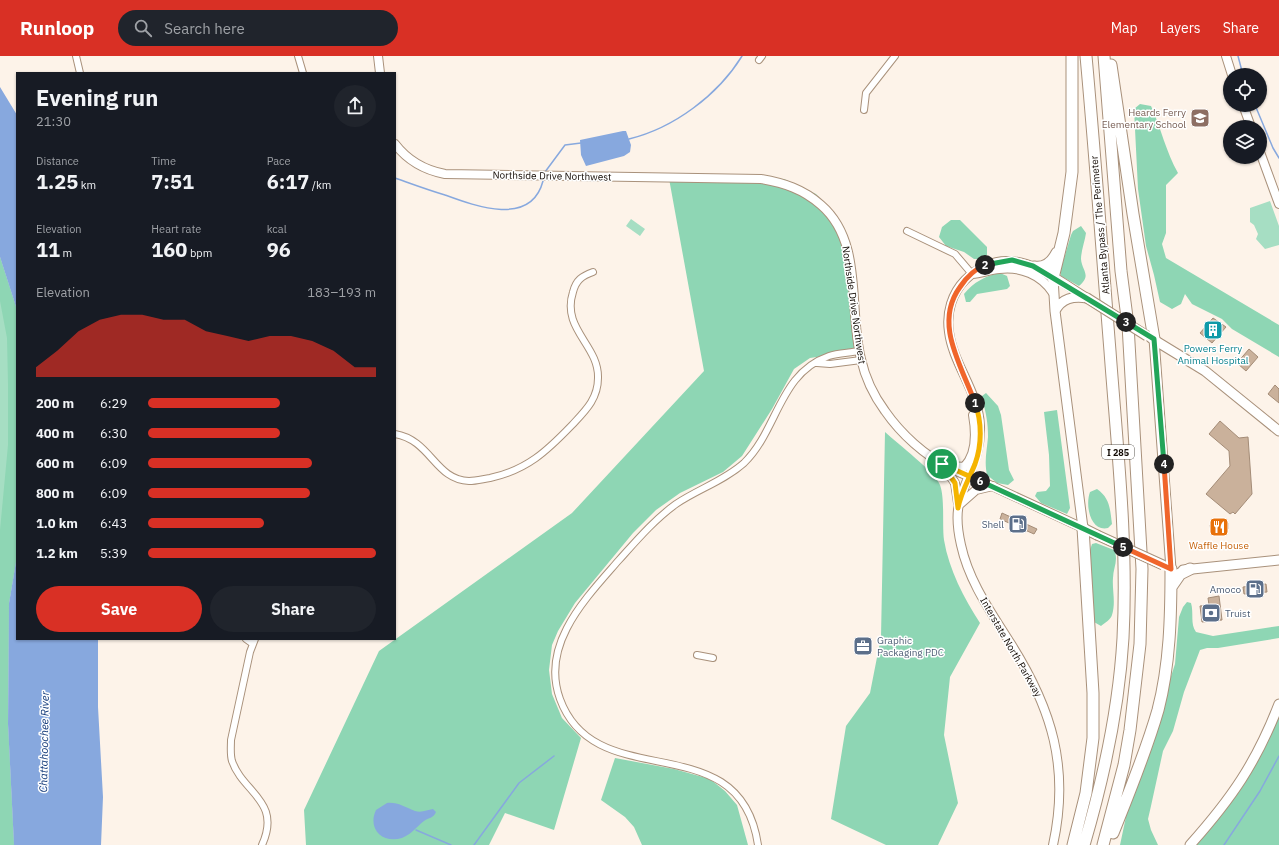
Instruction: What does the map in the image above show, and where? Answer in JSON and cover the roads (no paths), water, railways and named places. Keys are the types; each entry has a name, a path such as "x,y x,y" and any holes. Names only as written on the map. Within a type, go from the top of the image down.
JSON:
{"highway":[{"path":"1053,278 1061,246 1072,165 1072,56"},
{"name":"Atlanta Bypass / The Perimeter","path":"1084,845 1104,769 1111,735 1121,663 1124,593 1120,475 1086,56"},
{"name":"Atlanta Bypass / The Perimeter","path":"1103,845 1124,765 1130,730 1140,644 1142,569 1128,325 1121,271 1104,56"},
{"path":"1110,56 1150,337"},
{"path":"1034,267 1043,267 1049,264 1061,246"},
{"path":"1073,845 1086,793 1093,738 1093,693 1083,528"},
{"path":"1108,845 1132,784 1158,710 1168,657 1172,614 1171,586 1167,567"},
{"path":"1171,586 1180,574 1190,569"}],"main road":[{"path":"1053,278 1083,528"},
{"path":"1056,311 1062,302 1069,298 1087,298 1205,371 1278,430"},
{"path":"1150,337 1167,567"},
{"name":"Northside Drive Northwest","path":"1083,528 1167,567 1190,569 1279,560"},
{"path":"1190,845 1215,817 1238,787 1261,746 1279,704"}],"street":[{"path":"76,56 80,72"},
{"path":"298,56 303,72"},
{"path":"378,56 380,72"},
{"path":"864,110 866,93 895,56"},
{"path":"1226,56 1230,68"},
{"name":"Northside Drive Northwest","path":"396,145 415,163 431,171 445,174 761,180 779,182 796,188 812,197 825,208 836,222 845,240 850,267 860,355 871,387 885,410 906,436 924,452 942,464 1083,528"},
{"path":"1264,164 1279,204"},
{"path":"907,231 955,254 972,274 1002,268 1017,269 1041,279 1054,292"},
{"name":"Interstate North Parkway","path":"1053,845 1059,804 1059,776 1055,748 1048,721 1035,685 971,578 959,537 958,507 975,463 980,443 980,428 978,410 951,341 948,322 950,307 955,294 963,283 984,265 1006,260 1018,261 1034,267 1087,298"},
{"path":"396,434 416,442 425,449 443,470 464,480 476,481 516,470 541,456 587,409 596,392 598,377 596,362 576,329 570,310 571,297 580,277 593,272"},
{"path":"758,845 753,822 744,806 731,790 717,779 687,767 623,754 607,749 582,732 569,716 560,699 556,680 557,654 562,637 572,619 601,580 649,527 689,495 728,475 746,461 760,443 795,378 801,371 829,356 860,355"},
{"path":"942,464 957,468 964,467 970,461 974,446 973,416 978,410"},
{"path":"942,464 955,483 958,507"},
{"path":"958,507 976,490 993,486"},
{"path":"254,642 231,740 230,751 237,771 256,793 265,810 266,832 262,845"},
{"path":"697,655 713,658"}],"water":[{"path":"0,87 16,113 16,307 0,257"},
{"path":"626,131 631,145 630,152 624,156 586,166 581,155 580,140"},
{"name":"Chattahoochee River","path":"16,562 16,640 98,640 98,707 103,797 101,845 14,845 8,724 9,603"},
{"path":"387,803 398,804 418,812 433,809 436,812 434,816 424,821 402,838 389,839 378,833 375,829 374,823 376,810"}],"waterway":[{"path":"629,139 662,127 693,108 721,84 742,56"},
{"path":"1238,56 1241,68"},
{"path":"1258,112 1273,148 1279,158"},
{"path":"545,172 565,145 581,143"},
{"path":"396,178 471,204 486,208 501,209 515,209 527,204 537,195 543,181"},
{"path":"474,845 519,783 554,756"},
{"path":"1224,845 1260,791 1279,756"},
{"path":"416,830 451,845"}],"place":[{"name":"Heards Ferry Elementary School","path":"1200,118"},
{"name":"Powers Ferry Animal Hospital","path":"1213,330"},
{"name":"Shell","path":"1018,524"},
{"name":"Waffle House","path":"1219,527"},
{"name":"Amoco","path":"1255,589"},
{"name":"Truist","path":"1211,613"},
{"name":"Graphic Packaging PDC","path":"863,646"}]}
